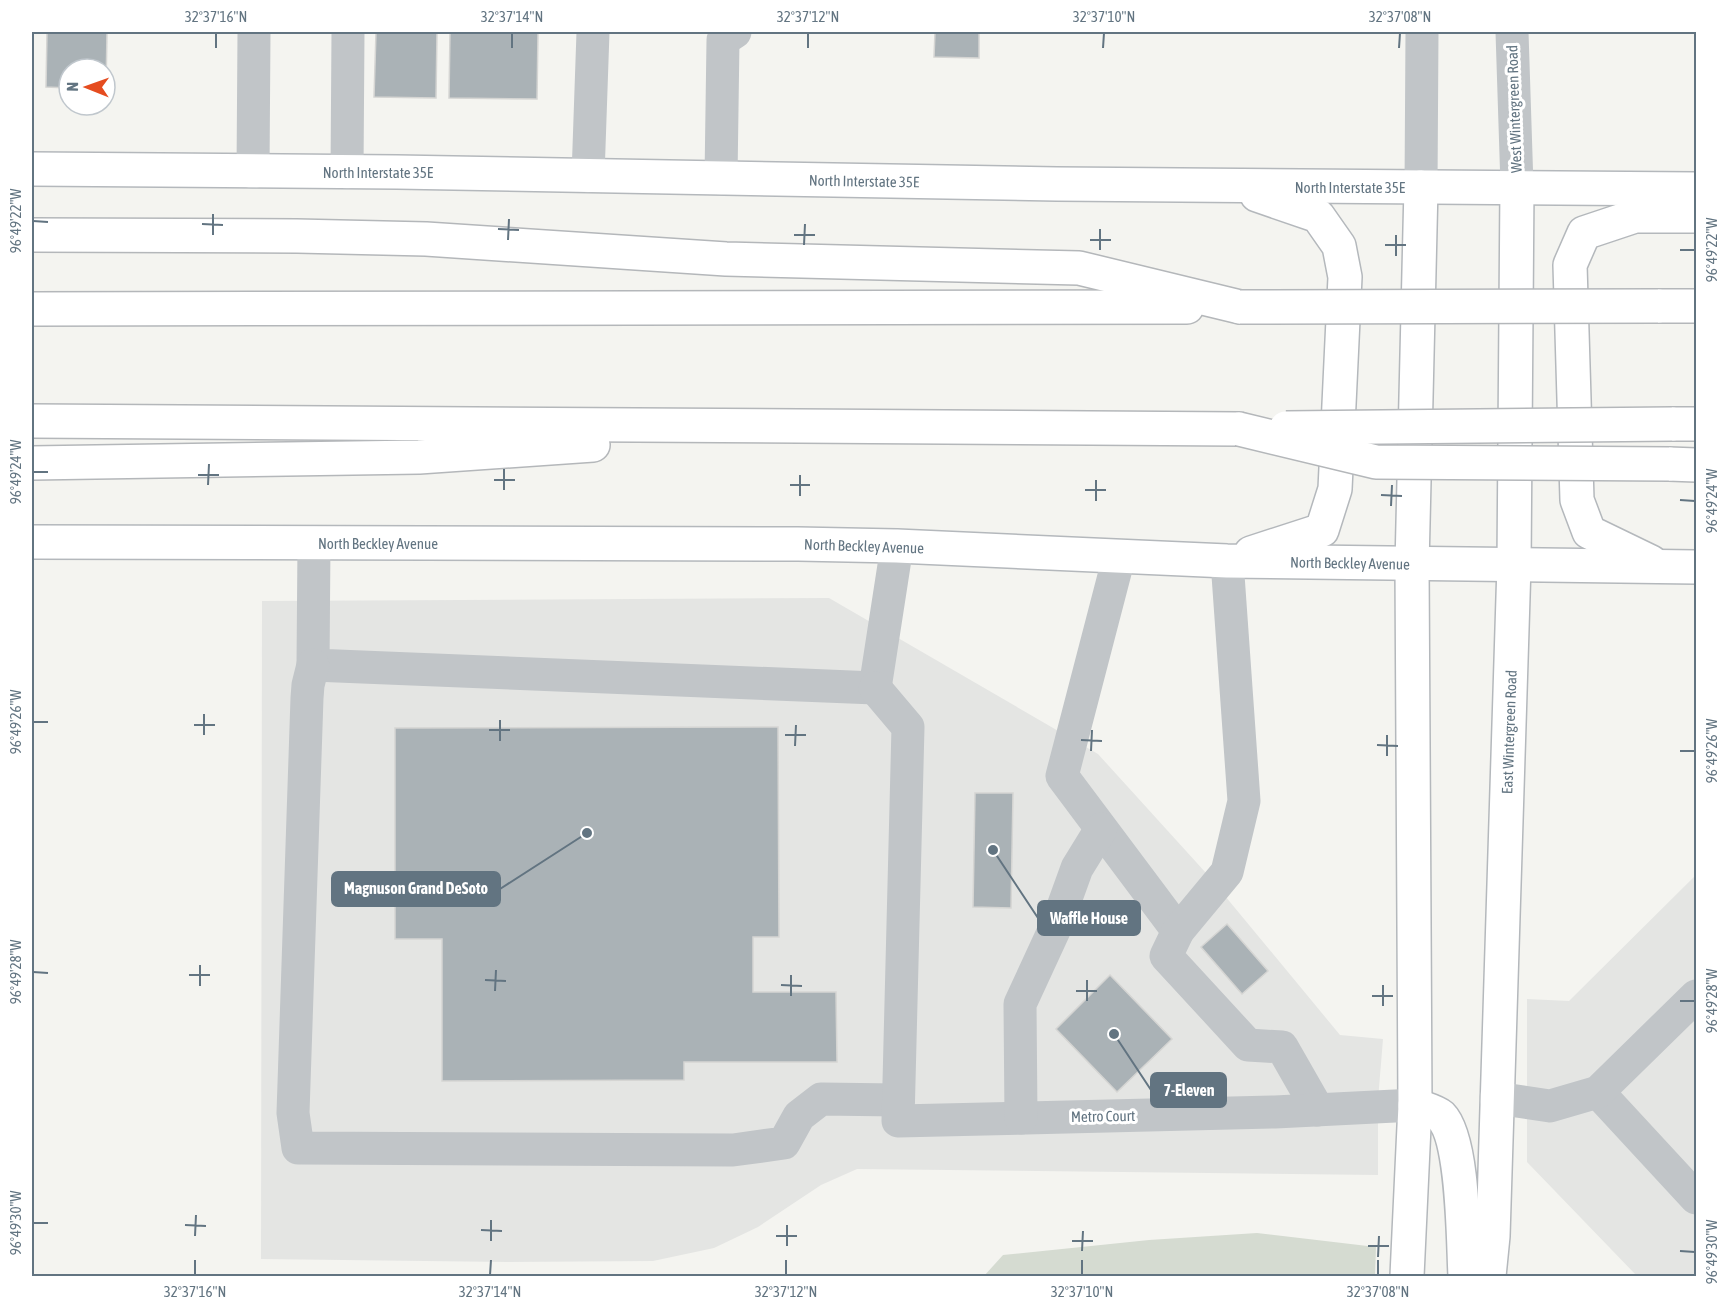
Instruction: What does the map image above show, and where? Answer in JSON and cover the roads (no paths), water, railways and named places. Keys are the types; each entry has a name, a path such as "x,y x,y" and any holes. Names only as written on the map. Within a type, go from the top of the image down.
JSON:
{"main road":[{"name":"North Interstate 35E","path":"32,169 1229,186 1421,188 1517,186 1696,189"},
{"path":"1227,561 1322,530 1335,489 1345,277 1339,246 1318,216 1229,186"},
{"name":"East Wintergreen Road","path":"1489,1276 1493,1236 1514,565 1517,186"},
{"path":"1407,1276 1415,1105 1412,564 1421,188"},
{"path":"1661,567 1589,532 1577,500 1570,265 1584,233 1635,216 1696,216"},
{"path":"32,235 426,239 726,259 1078,268 1240,307"},
{"path":"32,309 1696,306"},
{"path":"32,421 1239,429 1684,424"},
{"path":"32,463 419,458 843,428"},
{"path":"1239,429 1376,462 1683,465"},
{"name":"North Beckley Avenue","path":"32,542 897,546 1227,561 1696,567"},
{"path":"1415,1105 1440,1115 1451,1131 1459,1169 1465,1276"}],"street":[{"path":"253,172 254,32"},
{"path":"347,172 348,32"},
{"path":"588,176 594,32"},
{"path":"721,178 723,40 735,32"},
{"path":"1421,188 1422,32"},
{"name":"West Wintergreen Road","path":"1512,32 1517,186"},
{"path":"314,543 313,665 875,688 908,727 898,1111"},
{"path":"875,688 897,546"},
{"path":"1119,557 1062,776 1178,931"},
{"path":"1227,561 1244,801 1227,872 1178,931 1166,956 1248,1045 1282,1047 1318,1110"},
{"name":"Metro Court","path":"313,665 308,692 293,1113 298,1148 733,1150 784,1143 799,1116 821,1099 898,1111 1021,1118 1415,1105"},
{"path":"1021,1118 1020,1004 1056,926 1077,868 1101,829"},
{"path":"1496,1098 1550,1106 1598,1092 1696,996"},
{"path":"1598,1092 1696,1198"}],"place":[{"name":"Magnuson Grand DeSoto","path":"587,833"},
{"name":"Waffle House","path":"993,850"},
{"name":"7-Eleven","path":"1114,1034"}]}
